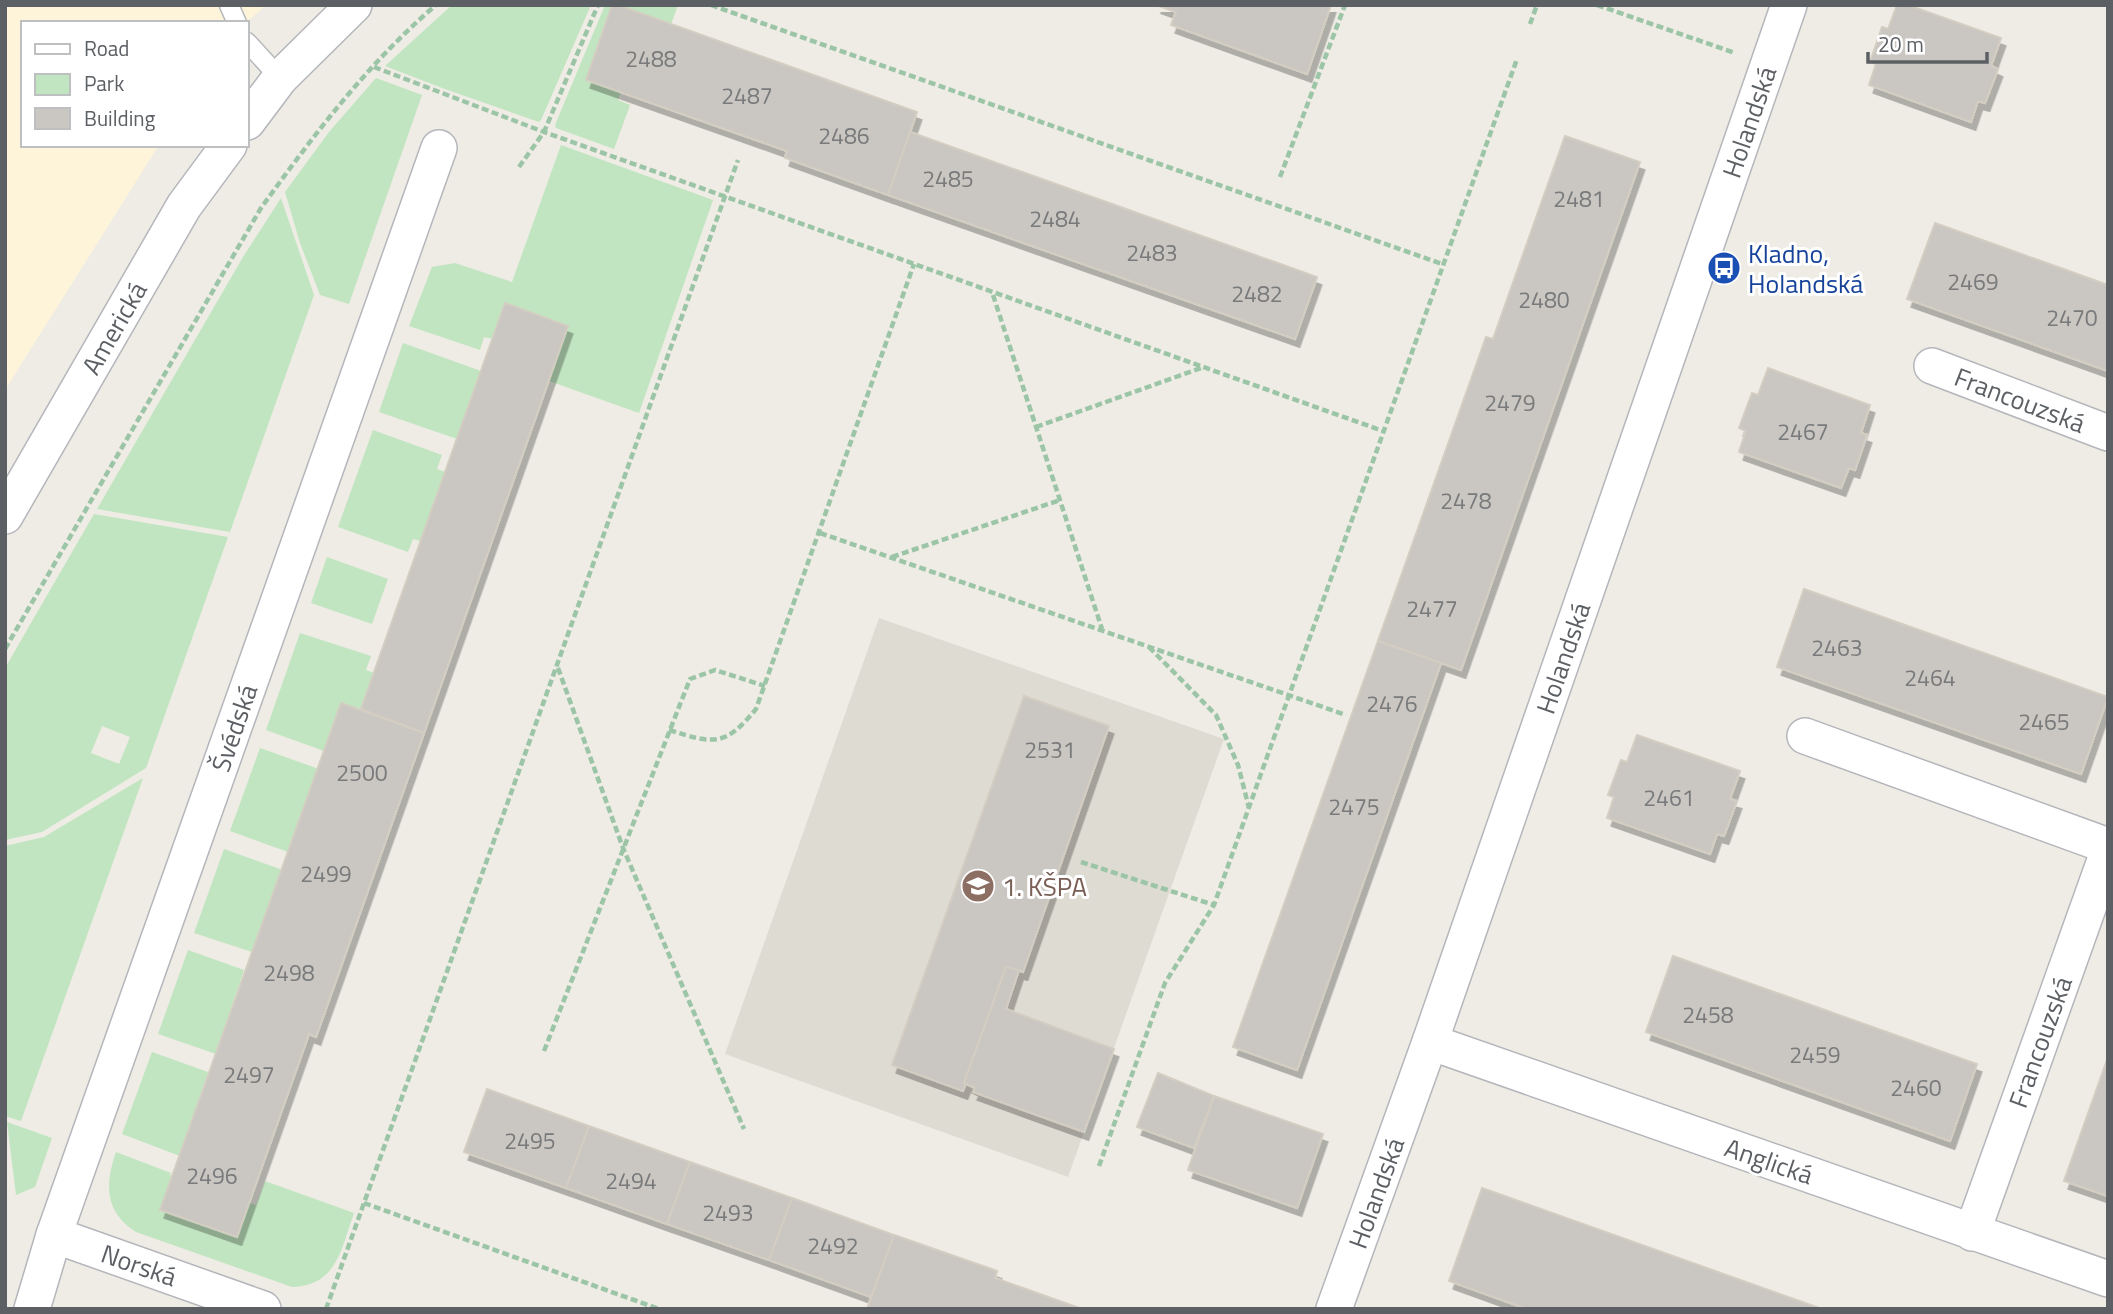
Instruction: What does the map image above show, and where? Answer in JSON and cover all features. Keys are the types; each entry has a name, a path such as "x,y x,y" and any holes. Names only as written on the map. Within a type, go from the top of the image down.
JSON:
{"street":[{"path":"248,121 280,78 354,5"},
{"name":"Holandská","path":"1334,1309 1430,1042 1789,5"},
{"name":"Americká","path":"5,516 184,206 228,147"},
{"name":"Švédská","path":"32,1309 54,1235 439,148"},
{"name":"Francouzská","path":"1932,366 2108,433"},
{"path":"1805,736 2108,846"},
{"name":"Francouzská","path":"1972,1233 2108,852"},
{"name":"Anglická","path":"1430,1042 2108,1279"},
{"name":"Norská","path":"54,1235 263,1309"}],"lane":[{"path":"229,5 236,21"},
{"path":"248,43 280,78"}],"path":[{"path":"5,649 261,208 330,117 374,67 436,5"},
{"path":"519,167 544,132 598,5"},
{"path":"711,5 1443,264"},
{"path":"1280,177 1345,5"},
{"path":"1530,24 1537,5"},
{"path":"1597,5 1769,65"},
{"path":"1099,1166 1165,983 1214,905 1517,59"},
{"path":"374,67 544,132 1383,432"},
{"path":"326,1309 738,160"},
{"path":"669,730 696,739 719,740 739,730 756,709 914,264"},
{"path":"993,294 1102,630"},
{"path":"1036,427 1202,368"},
{"path":"891,557 1060,500"},
{"path":"820,533 1346,715"},
{"path":"1149,646 1216,715 1238,765 1249,808"},
{"path":"558,667 623,848 744,1129"},
{"path":"544,1051 690,679 715,670 765,686"},
{"path":"1081,862 1214,905"},
{"path":"364,1203 659,1309"}],"shaded area":[{"path":"5,5 266,5 248,21 21,21 21,147 158,147 5,390"},
{"name":"1. KŠPA","path":"879,618 1224,739 1068,1177 725,1054"}],"green space":[{"path":"452,5 591,5 539,122 385,66"},
{"path":"605,5 612,5 586,79 621,92 618,100 630,105 614,149 556,128 555,125"},
{"path":"619,5 678,5 671,24"},
{"path":"376,78 422,95 349,304 320,295 300,243 285,192 329,132"},
{"path":"561,145 713,200 639,413 549,381 568,326 493,339 484,337 480,350 409,326 432,267 455,263 512,282"},
{"path":"281,198 314,295 230,532 97,509 243,257"},
{"path":"403,343 481,371 457,439 379,412"},
{"path":"373,430 442,455 437,469 445,472 421,541 413,539 408,552 338,527"},
{"path":"94,514 228,537 146,768 42,832 5,840 5,668","holes":["102,726 130,737 119,764 91,753"]},
{"path":"327,557 388,579 372,624 311,603"},
{"path":"300,633 371,656 366,670 374,673 361,709 341,703 324,751 266,730"},
{"path":"260,748 316,768 317,771 288,852 230,831"},
{"path":"143,778 21,1121 5,1116 5,846 44,837"},
{"path":"224,849 280,869 281,872 252,952 194,933"},
{"path":"188,950 244,970 216,1054 158,1034"},
{"path":"152,1052 208,1072 180,1156 122,1134"},
{"path":"7,1122 52,1138 35,1187 16,1195"},
{"path":"116,1152 171,1173 170,1175 237,1236 249,1203 256,1205 265,1181 354,1213 341,1252 328,1273 319,1280 292,1287 136,1232 118,1215 110,1196 110,1175"}],"building":[{"path":"612,5 917,112 888,195 785,158 787,151 586,80"},
{"path":"1156,5 1331,5 1307,74 1171,25 1176,12"},
{"path":"1897,5 1908,5 2001,38 1991,66 1998,69 1985,103 1978,101 1971,122 1869,85 1876,64 1870,62 1882,27 1888,29"},
{"path":"910,132 1317,277 1295,339 888,195"},
{"path":"1565,136 1640,162 1461,670 1378,641 1486,337 1493,339"},
{"path":"1935,223 2108,285 2108,371 1907,299"},
{"path":"505,303 568,326 424,733 361,709"},
{"path":"1768,368 1870,405 1861,433 1867,435 1855,470 1849,468 1841,488 1739,452 1746,431 1739,428 1752,393 1758,395"},
{"path":"1804,589 2108,697 2081,774 1777,667"},
{"path":"1378,641 1441,663 1297,1070 1233,1047"},
{"path":"1024,696 1109,726 1023,972 1006,967 963,1091 892,1065"},
{"path":"341,703 424,733 316,1037 309,1034 237,1237 160,1210"},
{"path":"1637,735 1740,771 1730,799 1737,801 1724,836 1717,834 1710,854 1607,818 1614,797 1608,795 1621,760 1627,762"},
{"path":"1673,956 1977,1064 1950,1141 1646,1032"},
{"path":"1006,967 1019,970 1006,1009 1114,1049 1084,1132 973,1092 975,1088 964,1083"},
{"path":"2108,1057 2108,1196 2064,1181"},
{"path":"1158,1073 1214,1096 1194,1148 1137,1127"},
{"path":"487,1089 589,1126 566,1188 464,1152"},
{"path":"1214,1096 1323,1134 1297,1208 1188,1170"},
{"path":"589,1126 690,1162 667,1224 566,1188"},
{"path":"690,1162 792,1198 769,1260 667,1224"},
{"path":"1482,1188 1822,1309 1527,1309 1449,1281"},
{"path":"792,1198 894,1235 871,1297 769,1260"},
{"path":"894,1235 997,1271 995,1278 1082,1309 867,1309"}],"place":[{"name":"Kladno, Holandská","path":"1724,268"},
{"name":"1. KŠPA","path":"978,886"}]}
